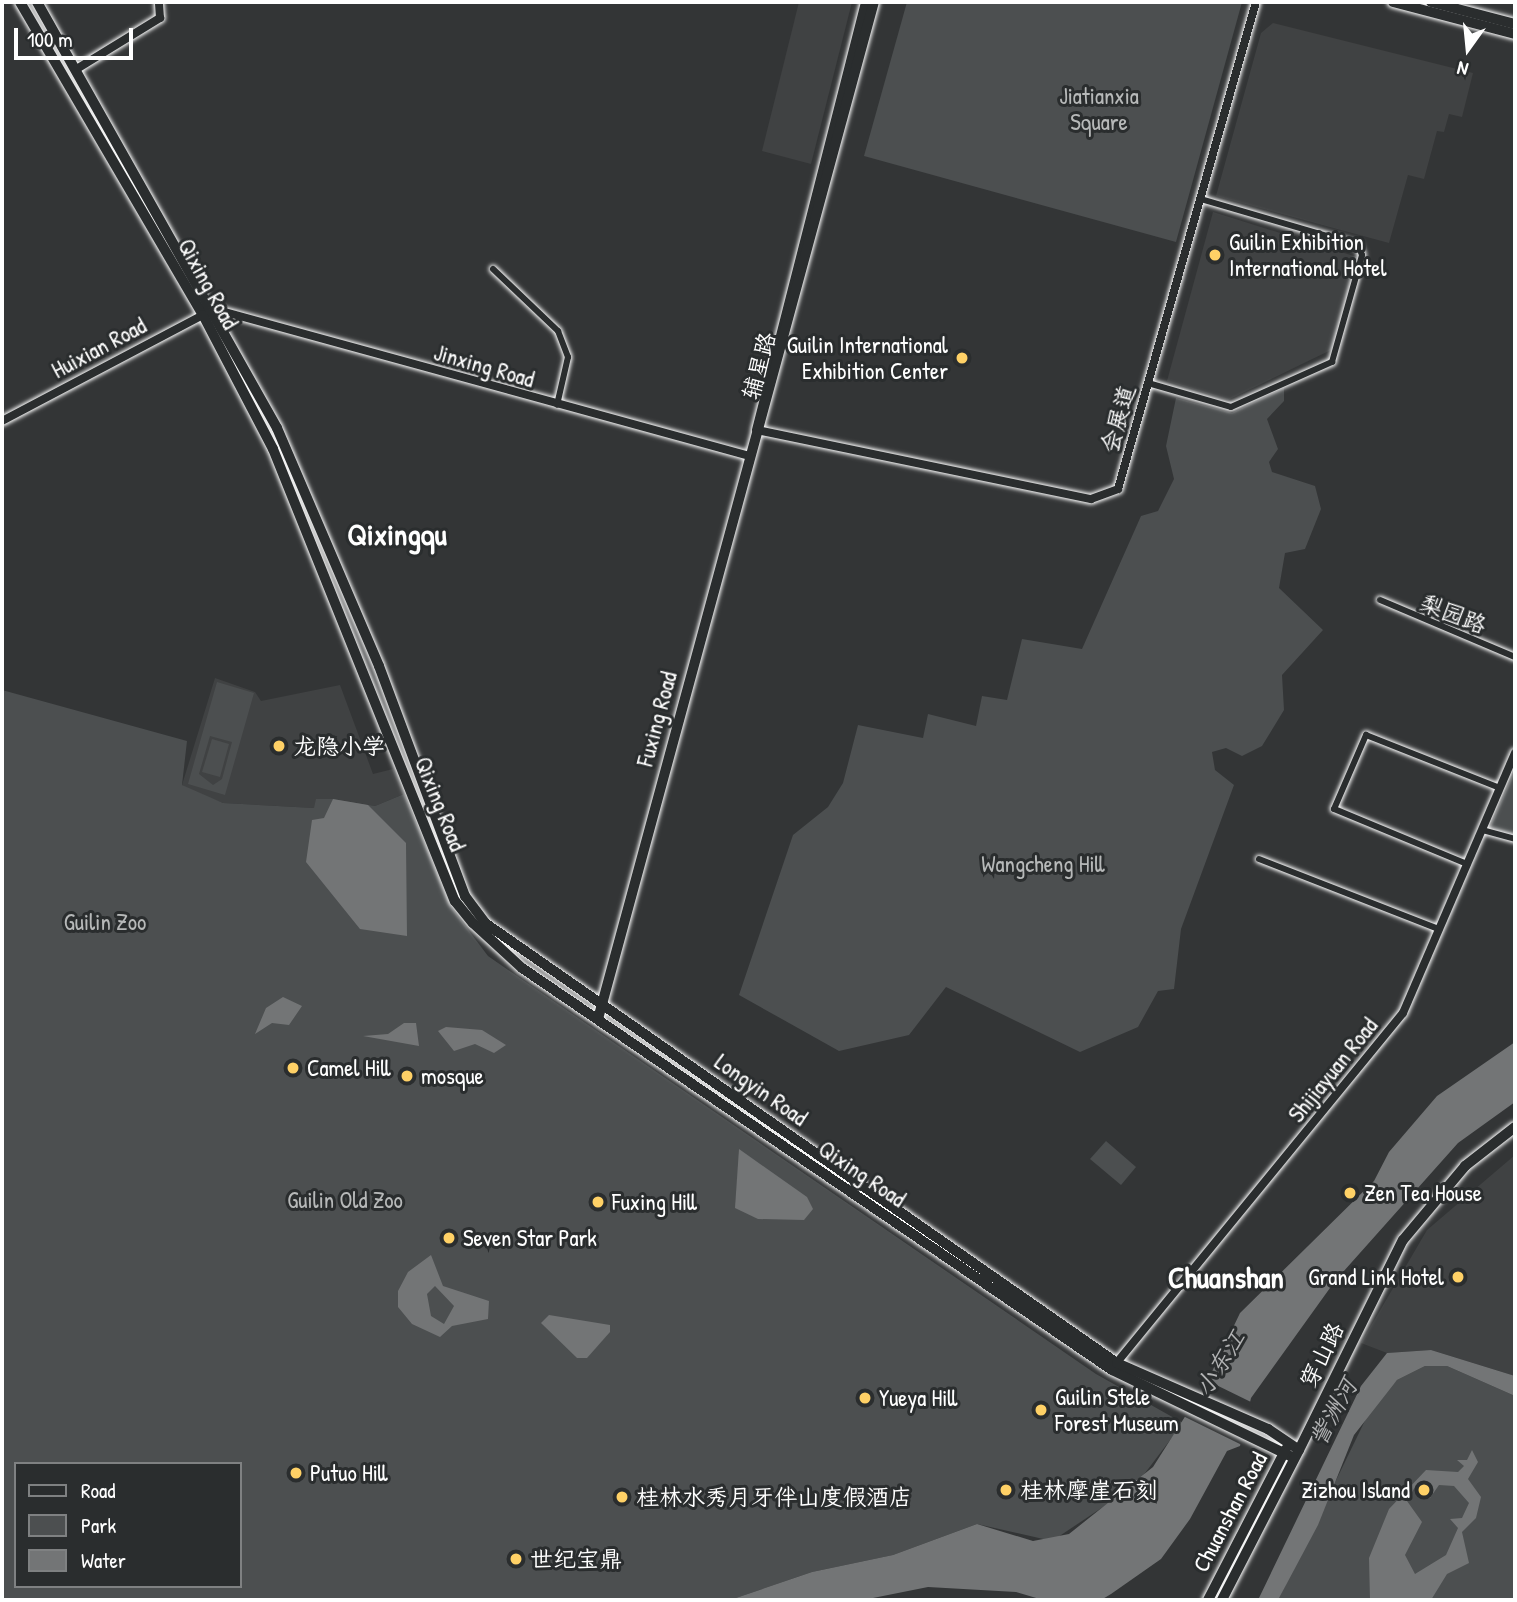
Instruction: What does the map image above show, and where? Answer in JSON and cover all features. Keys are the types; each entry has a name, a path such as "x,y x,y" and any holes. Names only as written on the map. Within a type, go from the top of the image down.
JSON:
{"main road":[{"name":"Qixing Road","path":"20,2 208,312 273,449 455,901 502,954 1114,1366"},
{"name":"Qixing Road","path":"37,2 208,312 327,539 465,896 485,923"},
{"name":"辅星路","path":"757,430 866,2"},
{"name":"辅星路","path":"757,430 874,2"},
{"path":"1393,2 1515,34"},
{"path":"1430,2 1515,24"},
{"name":"Fuxing Road","path":"598,1019 746,455 757,430"},
{"name":"Longyin Road","path":"485,923 1114,1366"},
{"name":"穿山路","path":"1292,1451 1404,1240 1465,1166 1515,1127"},
{"path":"1114,1366 1266,1434 1292,1451"},
{"name":"Chuanshan Road","path":"1208,1600 1292,1451"},
{"name":"Chuanshan Road","path":"1222,1600 1292,1451"}],"street":[{"path":"75,69 160,18 159,2"},
{"name":"会展道","path":"757,430 1100,499 1118,489 1256,2"},
{"path":"1149,383 1231,407 1332,362 1362,255 1358,245 1201,199"},
{"path":"493,269 558,331 568,357 556,407"},
{"name":"Jinxing Road","path":"208,312 556,407 746,455"},
{"name":"Huixian Road","path":"2,421 208,312"},
{"name":"梨园路","path":"1380,600 1515,657"},
{"path":"1467,864 1334,809 1366,735 1500,788"},
{"name":"Shijiayuan Road","path":"1114,1366 1403,1013 1515,753"},
{"path":"1482,830 1515,839"},
{"path":"1259,859 1439,929"}],"shaded area":[{"path":"799,2 852,2 811,164 762,151"},
{"path":"1273,23 1473,73 1462,117 1449,114 1444,132 1437,131 1424,179 1408,175 1389,243 1216,196 1261,33"},
{"path":"1213,212 1357,257 1333,349 1228,400 1167,381"},
{"name":"龙隐小学","path":"215,678 255,692 261,701 340,685 373,774 393,769 404,794 375,806 333,799 314,808 223,803 193,792 182,785"},
{"name":"Grand Link Hotel","path":"1515,1155 1515,1376 1431,1350 1387,1353 1361,1343 1427,1230"}],"green space":[{"name":"Jiatianxia Square","path":"907,2 1242,2 1176,242 864,156"},
{"name":"Wangcheng Hill","path":"1284,388 1284,401 1267,419 1278,449 1269,462 1272,472 1315,486 1321,509 1305,549 1285,553 1279,588 1323,630 1282,675 1284,710 1262,746 1242,756 1226,748 1212,752 1215,770 1234,785 1181,929 1174,989 1158,991 1138,1027 1080,1052 946,987 909,1035 839,1051 739,995 793,835 828,807 843,783 858,725 923,738 928,714 976,726 982,696 1007,700 1022,639 1082,649 1141,516 1158,511 1174,479 1166,446 1176,398 1232,413"},
{"path":"217,682 254,693 225,795 188,784","holes":["210,736 232,742 222,779 213,785 199,774"]},
{"name":"Seven Star Park","path":"2,690 187,741 182,785 223,803 314,808 316,799 333,799 375,806 404,794 451,907 488,956 1096,1374 1183,1423 1136,1485 1052,1541 977,1524 893,1555 812,1572 730,1600 2,1600"},
{"path":"212,739 229,744 220,777 202,772"},
{"path":"1515,770 1515,836 1489,829"},
{"path":"1106,1141 1136,1167 1121,1185 1090,1159"},
{"name":"Zizhou Island","path":"1425,1366 1447,1366 1515,1396 1515,1600 1278,1600 1374,1402 1397,1380"}],"water":[{"path":"333,799 368,805 406,843 407,936 360,929 306,862 312,820 324,818"},
{"path":"283,997 302,1006 289,1025 272,1023 255,1034 266,1008"},
{"path":"404,1023 416,1023 419,1046 363,1036 388,1034"},
{"path":"446,1027 482,1030 506,1045 494,1053 475,1044 454,1051 438,1031"},
{"name":"小东江","path":"1515,1042 1515,1102 1458,1143 1335,1281 1251,1398 1240,1446 1227,1451 1190,1519 1161,1559 1101,1600 1043,1600 1016,1592 928,1587 863,1600 730,1600 812,1572 893,1555 977,1524 1033,1541 1069,1534 1153,1467 1207,1382 1240,1313 1374,1181 1389,1152 1437,1096"},
{"path":"739,1149 807,1197 813,1209 804,1220 758,1219 735,1208"},
{"path":"431,1255 443,1286 489,1301 488,1319 452,1326 440,1337 412,1324 398,1307 398,1291 408,1272","holes":["435,1286 454,1306 444,1324 431,1316 427,1294"]},
{"path":"549,1315 610,1325 610,1332 587,1358 577,1358 541,1323"},
{"path":"1431,1350 1515,1376 1515,1396 1447,1366 1425,1366 1397,1380 1354,1435 1318,1525 1278,1600 1258,1600 1361,1386 1387,1353"},
{"path":"1472,1450 1478,1462 1468,1479 1481,1497 1476,1518 1462,1532 1469,1563 1447,1574 1431,1600 1370,1600 1369,1558 1389,1509 1426,1470 1458,1472 1464,1466 1457,1460 1467,1460","holes":["1416,1485 1430,1498 1439,1485 1454,1486 1469,1503 1462,1518 1450,1519 1458,1528 1446,1555 1415,1574 1405,1555 1422,1522 1407,1501"]}],"pier":[{"path":"1204,1379 1253,1403 1244,1446 1183,1416"}],"place":[{"name":"Guilin Exhibition International Hotel","path":"1215,255"},
{"name":"Guilin International Exhibition Center","path":"962,358"},
{"name":"龙隐小学","path":"279,746"},
{"name":"Camel Hill","path":"293,1068"},
{"name":"mosque","path":"407,1076"},
{"name":"Zen Tea House","path":"1350,1193"},
{"name":"Fuxing Hill","path":"598,1202"},
{"name":"Seven Star Park","path":"449,1238"},
{"name":"Grand Link Hotel","path":"1458,1277"},
{"name":"Yueya Hill","path":"865,1398"},
{"name":"Guilin Stele Forest Museum","path":"1041,1410"},
{"name":"Putuo Hill","path":"296,1473"},
{"name":"桂林摩崖石刻","path":"1006,1490"},
{"name":"Zizhou Island","path":"1424,1490"},
{"name":"桂林水秀月牙伴山度假酒店","path":"622,1497"},
{"name":"世纪宝鼎","path":"516,1559"}],"district":[{"name":"Qixingqu","path":"397,534"},
{"name":"Chuanshan","path":"1226,1277"}],"park label":[{"name":"Guilin Zoo","path":"105,922"},
{"name":"Guilin Old Zoo","path":"345,1200"}],"water label":[{"name":"訾洲河","path":"1333,1412"}]}
